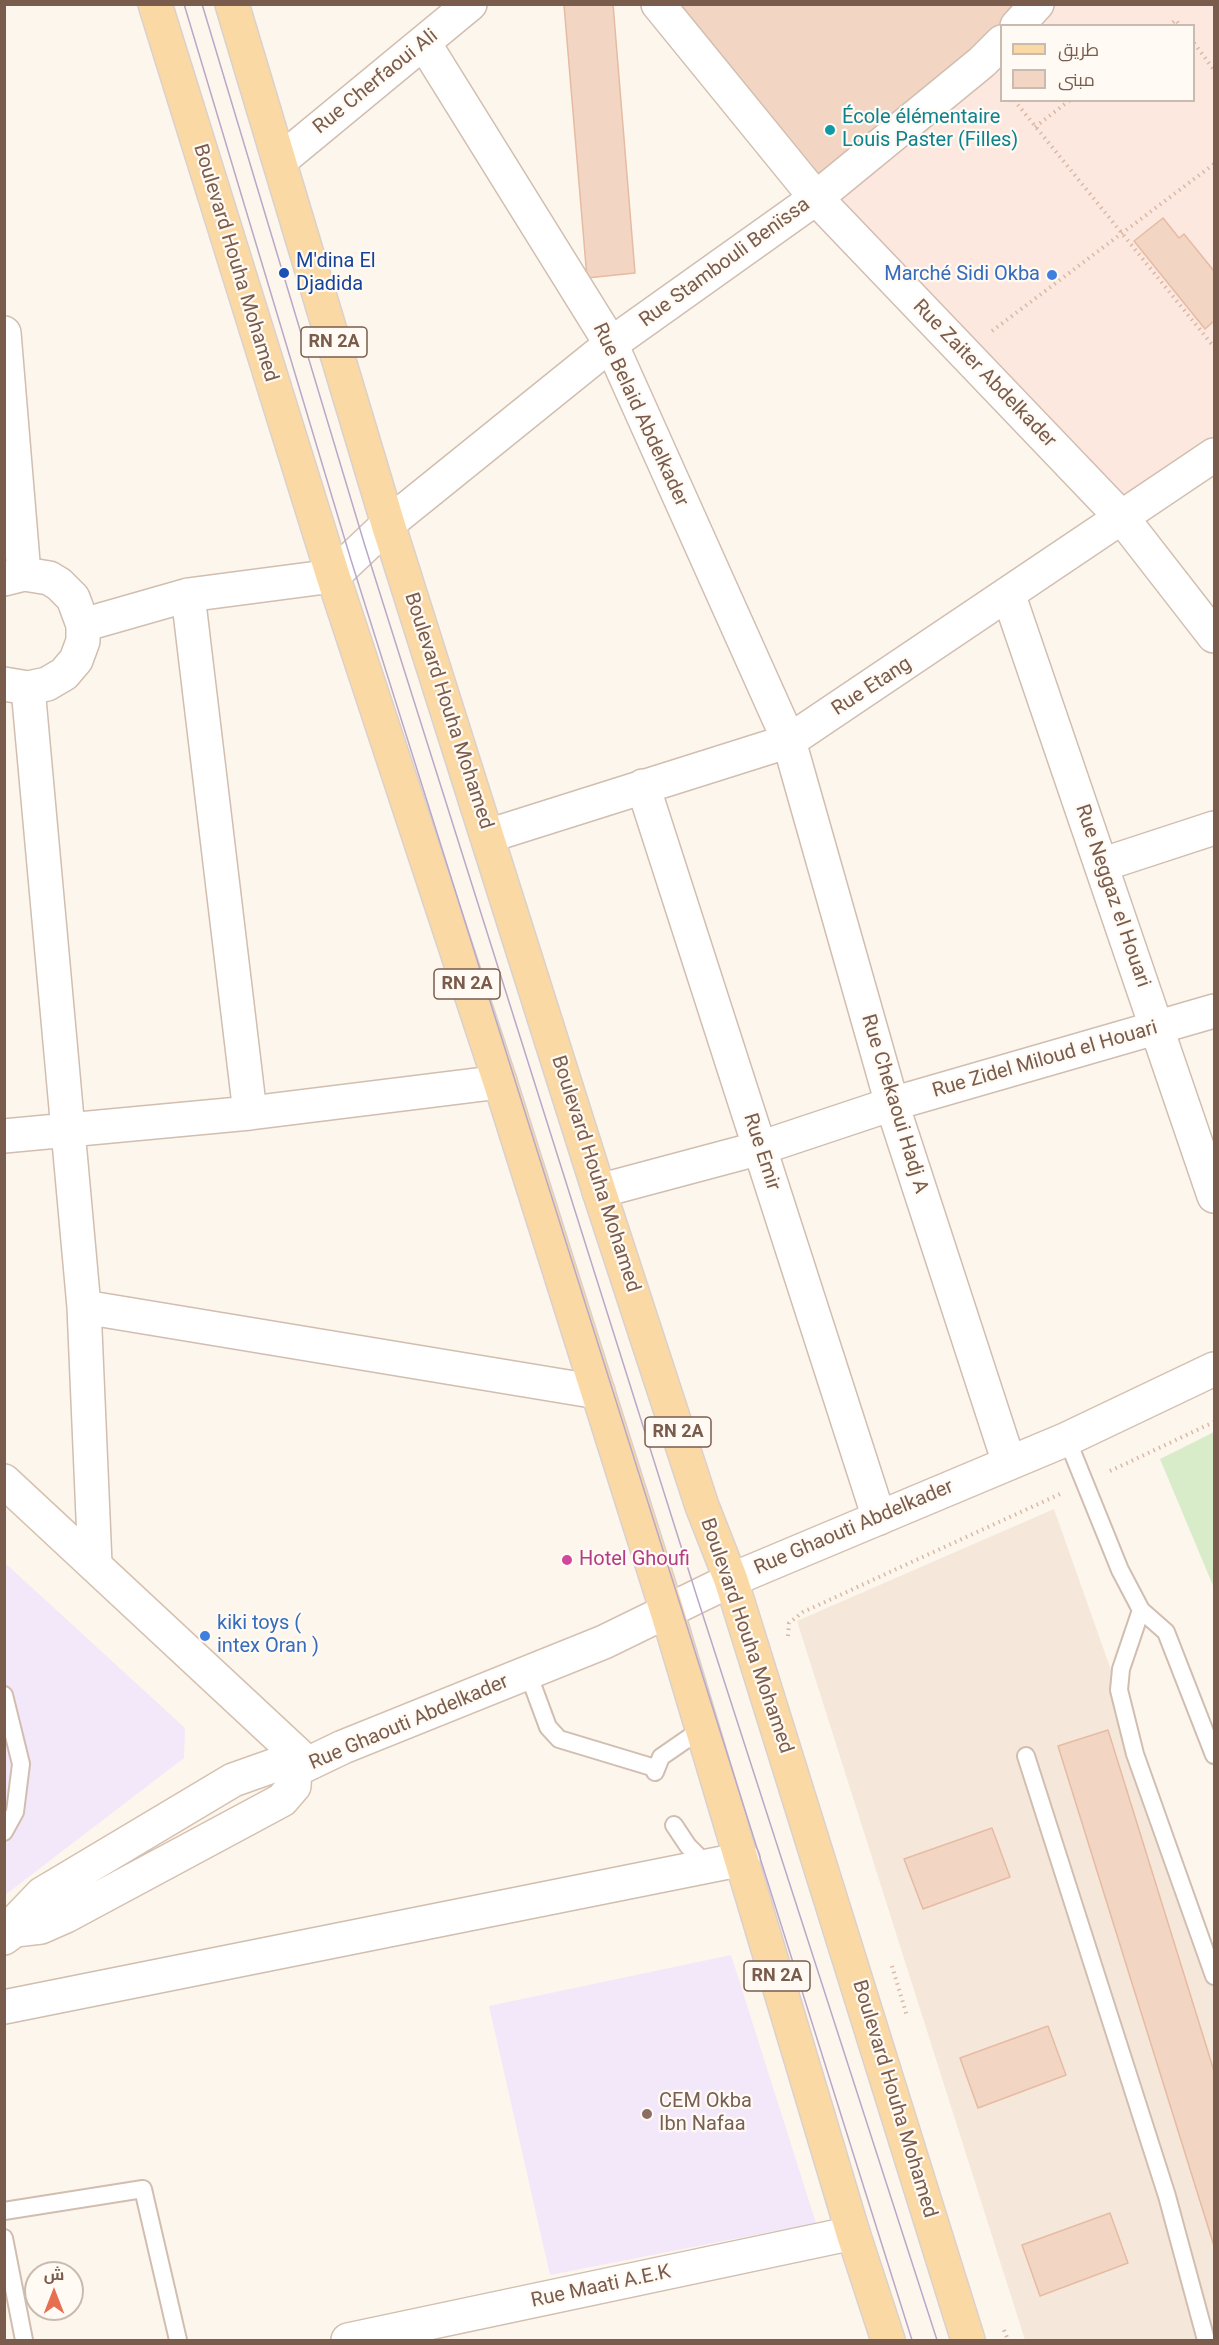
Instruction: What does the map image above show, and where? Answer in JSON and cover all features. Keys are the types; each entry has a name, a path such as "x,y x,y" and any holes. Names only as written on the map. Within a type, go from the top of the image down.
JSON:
{"main road":[{"name":"Boulevard Houha Mohamed","path":"155,4 333,576 500,1082 667,1611 743,1858 853,2233 888,2340"},
{"name":"Boulevard Houha Mohamed","path":"232,4 281,160 388,524 599,1191 702,1506 731,1580 968,2340"}],"street":[{"name":"Rue Cherfaoui Ali","path":"281,160 470,4"},
{"name":"Rue Zaiter Abdelkader","path":"658,4 816,198 1123,519 1215,636"},
{"path":"1019,24 1037,4"},
{"name":"Rue Belaid Abdelkader","path":"424,43 611,344 789,741"},
{"name":"Rue Stambouli Benïssa","path":"333,576 388,524 611,344 816,198 982,62 1000,44"},
{"path":"4,333 14,577 49,578 59,584 73,598 83,625 83,641 76,660 64,674 47,684 16,686 67,1131 84,1307 95,1564"},
{"name":"Rue Etang","path":"488,836 789,741 1009,596 1215,455"},
{"path":"83,625 188,595 333,576"},
{"path":"188,595 250,1113"},
{"name":"Rue Neggaz el Houari","path":"1009,596 1215,1196"},
{"name":"Rue Chekaoui Hadj A","path":"789,741 892,1104 1009,1463"},
{"name":"Rue Emir","path":"643,786 879,1518"},
{"path":"1101,865 1215,828"},
{"name":"Rue Zidel Miloud el Houari","path":"599,1191 760,1148 892,1104 1215,1011"},
{"path":"4,1136 250,1113 500,1082"},
{"path":"84,1307 598,1392"},
{"name":"Rue Ghaouti Abdelkader","path":"10,1934 18,1919 42,1894 233,1780 281,1763 301,1767 343,1747 612,1639 731,1580 1066,1439 1215,1369"},
{"path":"4,1481 95,1564 301,1767"},
{"path":"4,2007 743,1858"},
{"name":"Rue Maati A.E.K","path":"348,2340 853,2233"}],"lane":[{"path":"1066,1439 1120,1570 1141,1610 1166,1632 1215,1755"},
{"path":"1141,1610 1121,1669 1119,1690 1135,1754 1215,1976"},
{"path":"528,1673 548,1727 559,1739 655,1770 661,1757 703,1728"},
{"path":"4,1695 21,1764 15,1812 4,1832"},
{"path":"1026,1756 1167,2196 1206,2340"},
{"path":"674,1825 688,1846 708,1866"},
{"path":"4,2211 143,2188 178,2340"},
{"path":"4,2238 24,2340"}],"path":[{"path":"1195,44 1215,70"},
{"path":"1016,102 1120,234 1215,347"},
{"path":"1035,127 1067,102"},
{"path":"963,353 1215,164"},
{"path":"1103,1474 1215,1422"},
{"path":"788,1643 789,1623 803,1612 1049,1499"},
{"path":"891,1965 895,1976"}],"shaded area":[{"name":"Marché Sidi Okba","path":"1037,5 1214,5 1214,457 1123,519 816,198 1000,43 1000,102 1195,102 1195,24 1018,24"},
{"path":"1054,1509 1214,1961 1214,2340 1025,2340 797,1621"},
{"path":"4,1562 185,1728 184,1758 5,1895"},
{"name":"CEM Okba Ibn Nafaa","path":"731,1955 816,2223 550,2275 489,2006"}],"green space":[{"path":"1214,1432 1214,1588 1160,1459"}],"building":[{"path":"613,4 635,273 587,278 564,5"},
{"name":"École élémentaire Louis Paster (Filles)","path":"658,4 1037,4 1019,24 1000,24 1000,44 816,198"},
{"path":"1163,218 1179,238 1184,234 1214,271 1214,321 1205,329 1134,241"},
{"path":"1108,1730 1214,2071 1214,2246 1058,1746"},
{"path":"992,1828 1010,1877 923,1909 904,1859"},
{"path":"1048,2026 1066,2075 978,2108 960,2058"},
{"path":"1110,2213 1128,2263 1040,2296 1022,2245"}],"tram line":[{"path":"184,4 351,560 912,2340"},
{"path":"202,4 365,546 697,1597 937,2340"}],"place":[{"name":"École élémentaire Louis Paster (Filles)","path":"830,130"},
{"name":"M'dina El Djadida","path":"284,273"},
{"name":"Marché Sidi Okba","path":"1052,275"},
{"name":"Hotel Ghoufi","path":"567,1560"},
{"name":"kiki toys ( intex Oran )","path":"205,1636"},
{"name":"CEM Okba Ibn Nafaa","path":"647,2114"}]}
